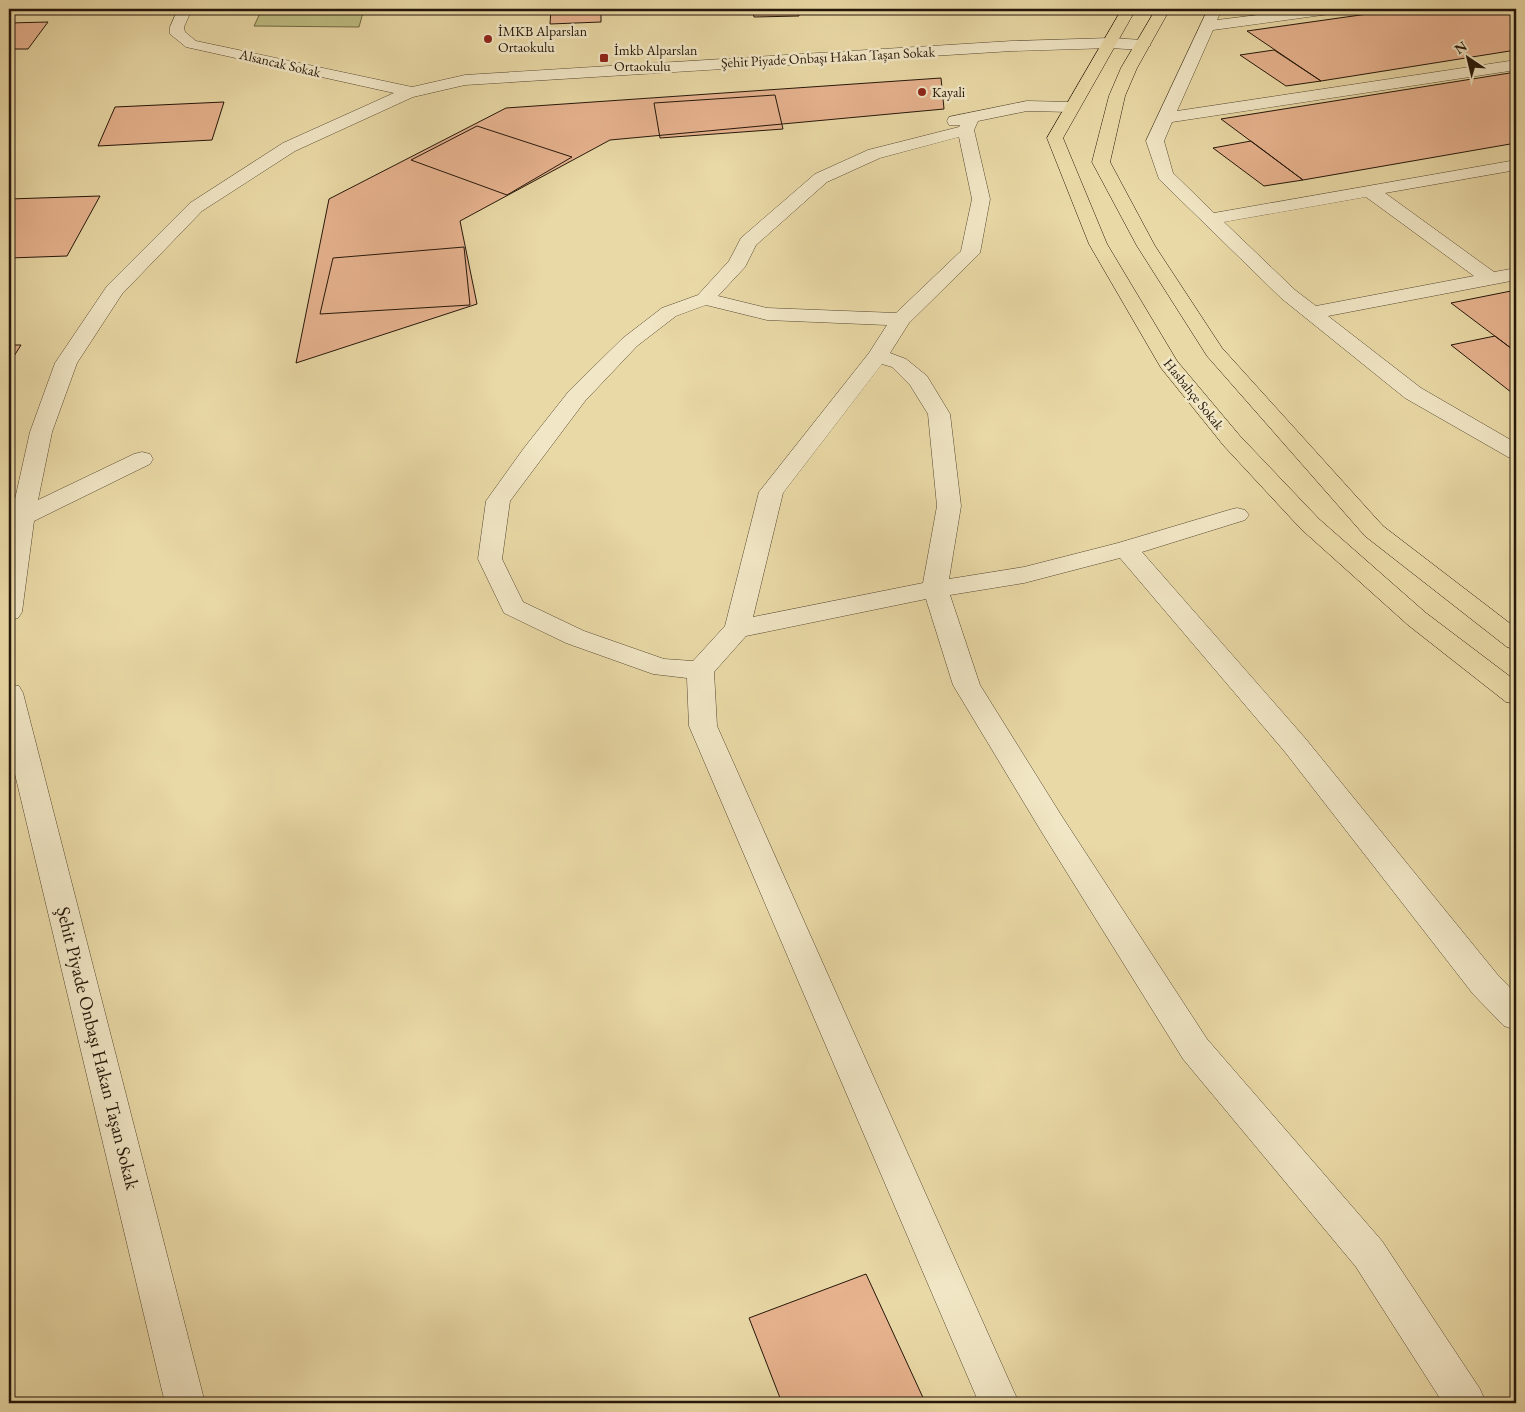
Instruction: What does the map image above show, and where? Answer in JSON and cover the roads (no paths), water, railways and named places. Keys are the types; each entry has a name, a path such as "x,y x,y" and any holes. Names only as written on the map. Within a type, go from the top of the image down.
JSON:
{"main road":[{"name":"Hasbahçe Sokak","path":"1129,9 1055,138 1098,244 1168,364 1232,441 1310,524 1417,619 1516,695"},
{"path":"1163,9 1116,96 1100,162 1146,246 1214,352 1374,531 1516,641"}],"street":[{"name":"Alsancak Sokak","path":"185,9 177,27 178,34 191,44 410,92"},
{"path":"1215,9 1155,141 1164,175 1288,294 1413,393 1516,452"},
{"path":"1207,26 1336,9"},
{"name":"Şehit Piyade Onbaşı Hakan Taşan Sokak","path":"9,612 22,517 41,432 66,363 114,290 196,207 289,147 410,92 465,80 1002,46 1110,43 1143,45"},
{"path":"1166,118 1516,65"},
{"path":"700,670 662,668 576,637 513,607 490,559 498,501 577,396 630,342 669,312 705,299 738,262 748,242 821,178 874,154 1027,106 1072,107"},
{"path":"868,140 969,124"},
{"path":"969,124 981,199 970,253 901,318 878,356 771,492 737,629 700,670 703,726 999,1403"},
{"path":"1210,219 1516,165"},
{"path":"1370,191 1490,279"},
{"path":"1312,313 1516,274"},
{"path":"705,299 767,314 901,318"},
{"path":"878,356 899,363 919,381 939,414 949,506 935,589 967,685 1051,823 1195,1049 1369,1254 1466,1403"},
{"path":"1489,437 1516,430"},
{"path":"22,517 142,459"},
{"path":"737,629 935,589 1024,575 1126,549 1237,515"},
{"path":"1126,549 1295,745 1485,984 1516,1016"},
{"name":"Şehit Piyade Onbaşı Hakan Taşan Sokak","path":"9,693 185,1403"}],"place":[{"name":"İMKB Alparslan Ortaokulu","path":"488,39"},
{"name":"İmkb Alparslan Ortaokulu","path":"604,58"},
{"name":"Kayali","path":"922,92"}]}
